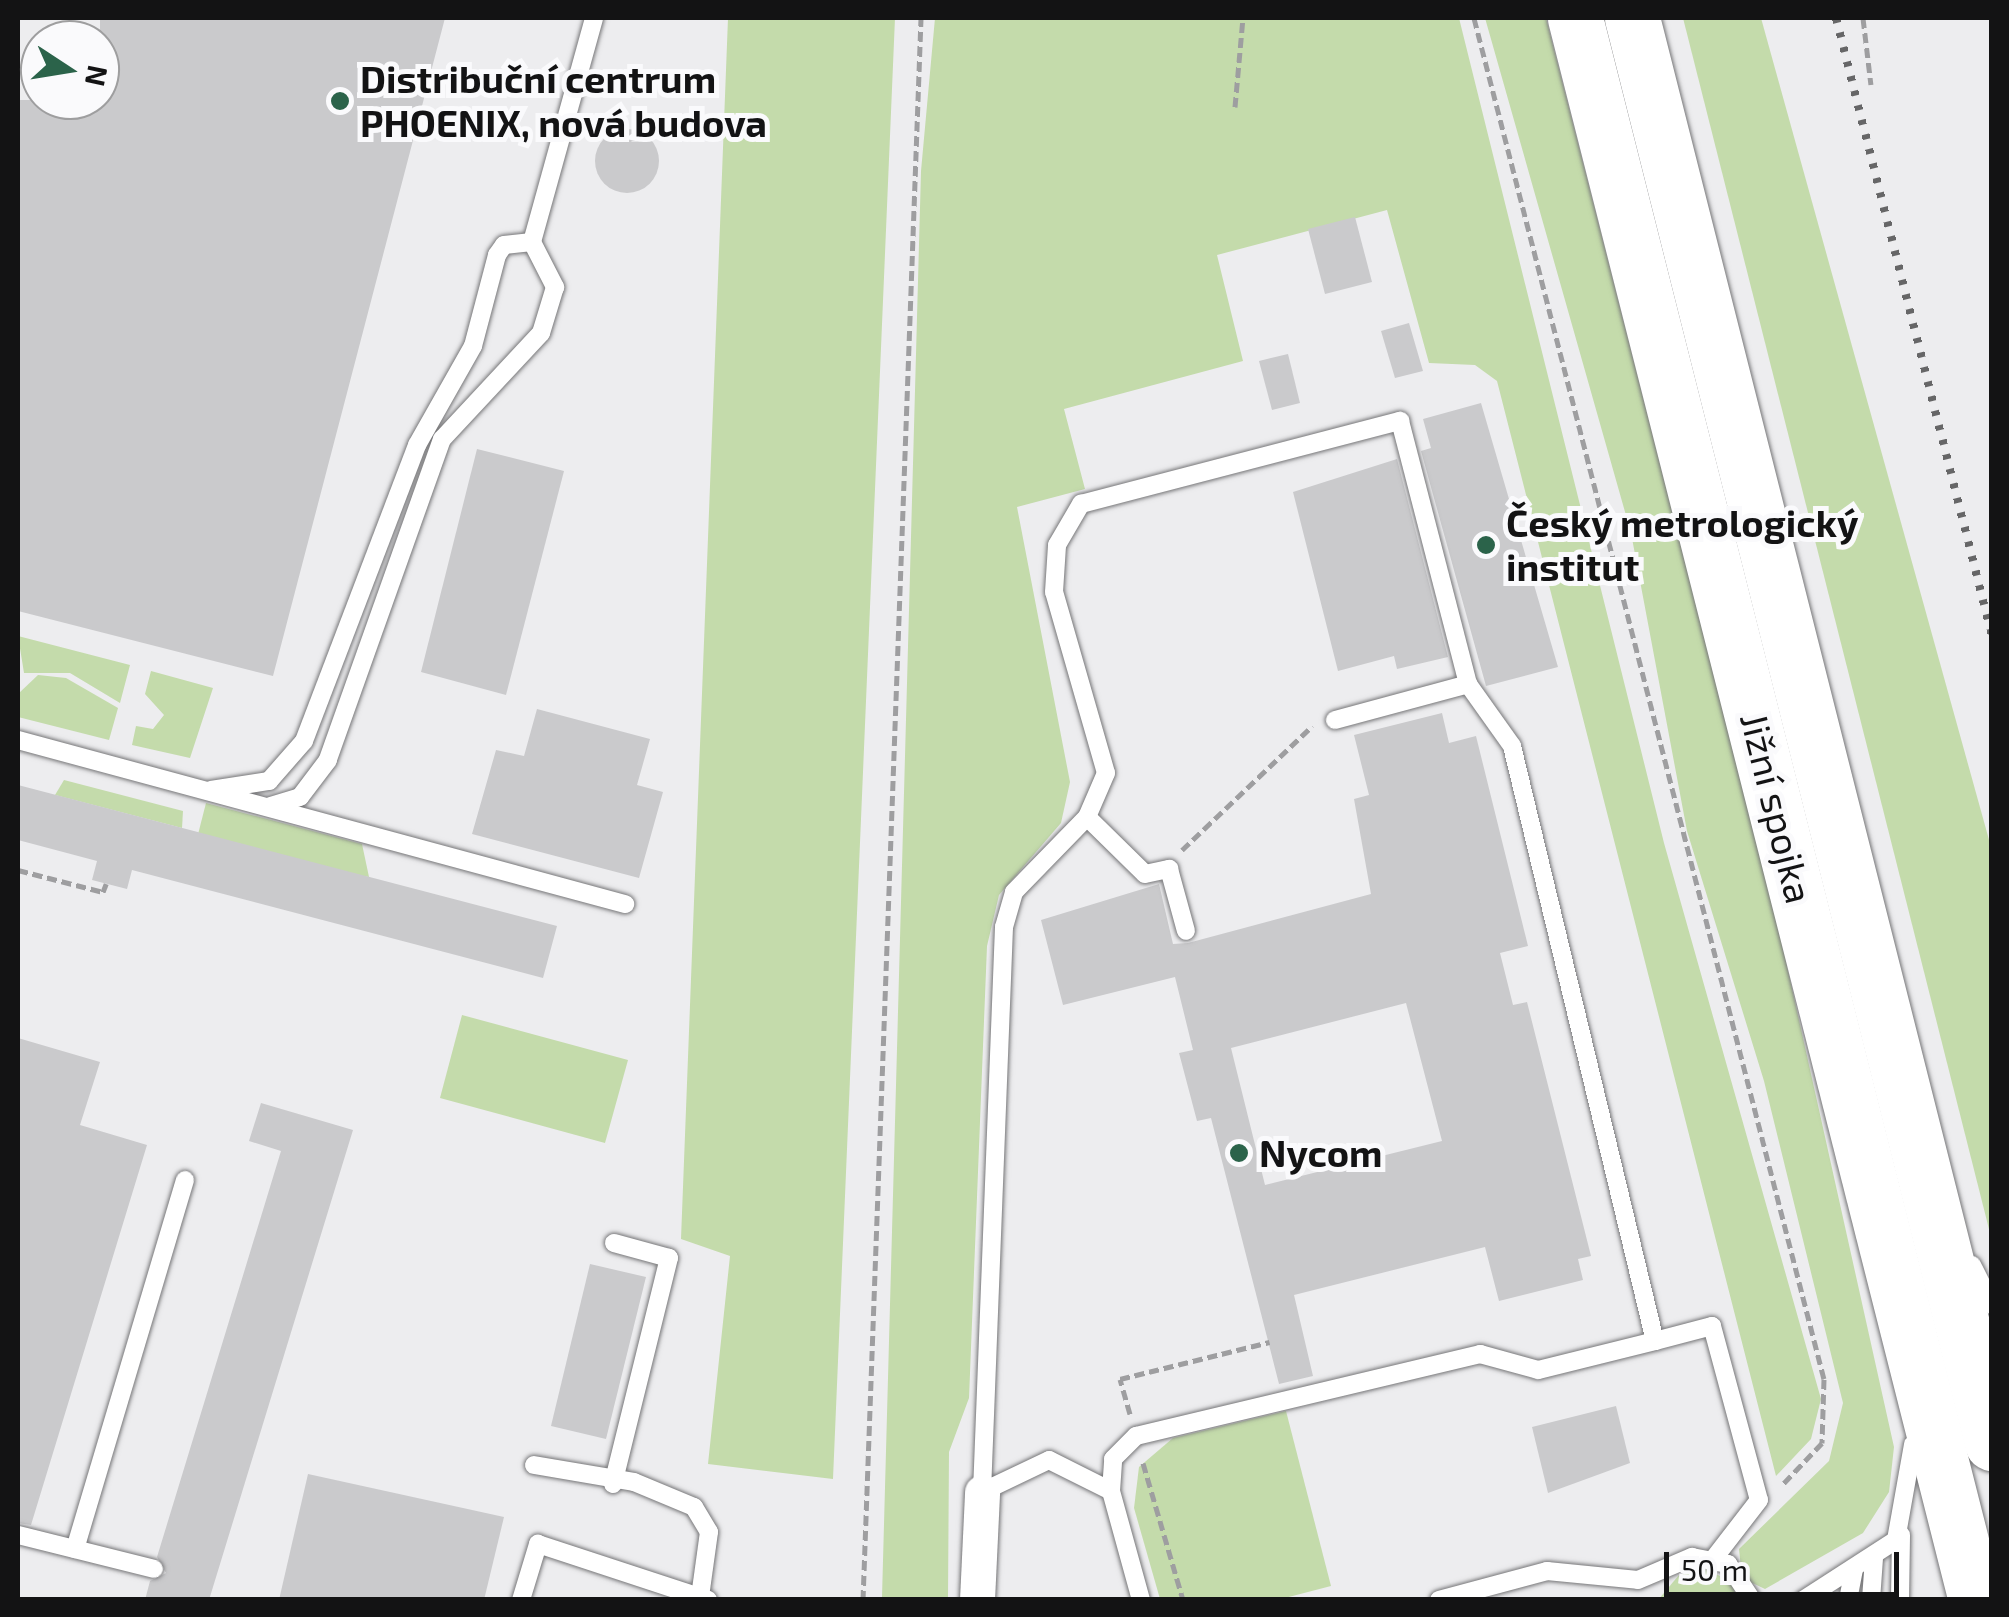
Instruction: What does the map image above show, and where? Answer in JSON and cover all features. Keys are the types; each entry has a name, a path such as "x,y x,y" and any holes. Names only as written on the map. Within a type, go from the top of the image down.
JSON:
{"highway":[{"name":"Jižní spojka","path":"1576,18 1976,1600"},
{"name":"Jižní spojka","path":"1632,18 1992,1443"}],"street":[{"path":"978,1600 982,1492"}],"lane":[{"path":"270,806 300,797 328,760 442,439 541,332 555,287 532,242 594,18"},
{"path":"210,790 268,781 304,741 417,445 473,346 497,256 504,245 532,242"},
{"path":"1111,1491 1049,1460 982,1492 1004,927 1014,892 1087,817 1106,773 1054,592 1057,545 1082,504 1400,421 1468,684 1512,746 1655,1341"},
{"path":"1336,720 1468,684"},
{"path":"18,740 625,904"},
{"path":"1087,817 1145,874 1169,868 1186,931"},
{"path":"1917,1147 1992,1305"},
{"path":"75,1549 185,1180"},
{"path":"613,1484 669,1258 614,1244"},
{"path":"1900,1600 1902,1530 1914,1477 1902,1305"},
{"path":"1140,1600 1111,1491 1113,1459 1136,1436 1480,1354 1538,1370 1712,1326 1758,1500 1715,1557 1612,1591 1548,1572 1438,1600"},
{"path":"520,1600 538,1544 704,1598 709,1532 700,1513 634,1482 613,1484 534,1465"},
{"path":"1803,1600 1874,1558 1902,1530"},
{"path":"18,1534 154,1569"},
{"path":"1715,1557 1752,1600"},
{"path":"1871,1600 1874,1558"},
{"path":"1848,1600 1854,1570"}],"path":[{"path":"863,1600 921,18"},
{"path":"1234,107 1243,18"},
{"path":"1474,18 1824,1379 1822,1444 1758,1500"},
{"path":"1863,18 1871,86"},
{"path":"1169,868 1313,726 1336,720"},
{"path":"18,870 103,892 106,884"}],"green space":[{"path":"728,18 895,18 833,1479 708,1464 730,1256 681,1239"},
{"path":"935,18 1459,18 1664,843 1821,1399 1811,1439 1776,1476 1497,381 1475,365 1429,363 1387,210 1217,255 1243,361 1064,409 1085,489 1017,507 1070,782 1061,823 999,895 987,946 969,1398 949,1452 948,1599 882,1597 921,171"},
{"path":"1485,18 1546,18 1779,930 1894,1447 1889,1492 1863,1533 1765,1589 1742,1578 1739,1549 1829,1461 1843,1403 1764,1081 1687,831 1631,533"},
{"path":"1683,18 1761,18 1991,847 1991,1237"},
{"path":"18,636 130,665 120,703 70,673 24,673"},
{"path":"151,671 213,688 190,758 132,745 136,726 153,729 164,715 145,694"},
{"path":"38,675 66,678 118,708 109,740 18,717 18,694"},
{"path":"64,780 183,811 182,828 55,795"},
{"path":"206,803 362,844 369,877 194,850"},
{"path":"462,1015 628,1060 605,1143 440,1098"},
{"path":"1286,1411 1331,1586 1281,1599 1160,1599 1134,1508 1139,1467 1173,1438"},
{"path":"1702,1567 1734,1583 1735,1599 1658,1600 1679,1575"}],"building":[{"path":"445,18 273,676 18,611 18,100 20,120 120,120 120,20 100,20"},
{"path":"627,129 649,139 659,161 649,183 627,193 605,183 595,161 605,139"},
{"path":"1355,217 1372,282 1325,294 1308,229"},
{"path":"1409,323 1423,371 1395,378 1381,331"},
{"path":"1288,354 1300,403 1272,410 1259,361"},
{"name":"Český metrologický institut","path":"1481,403 1558,667 1486,686 1421,451 1431,448 1423,419"},
{"path":"477,449 564,471 506,695 421,672"},
{"path":"1397,459 1448,657 1397,669 1394,656 1338,671 1293,492"},
{"path":"537,709 650,739 637,785 663,792 639,878 472,834 496,750 524,756"},
{"path":"1442,713 1449,743 1476,736 1528,946 1500,953 1513,1005 1527,1002 1591,1256 1578,1259 1583,1280 1499,1301 1485,1247 1294,1295 1313,1376 1279,1384 1211,1118 1197,1121 1179,1053 1193,1050 1175,977 1063,1005 1041,920 1159,884 1173,944 1188,943 1371,894 1354,799 1369,795 1354,735","holes":["1406,1003 1442,1141 1265,1185 1231,1048"]},
{"path":"18,785 557,926 543,978 132,870 127,889 92,880 97,861 18,840"},
{"path":"18,1038 100,1062 80,1125 147,1145 31,1525 18,1523"},
{"path":"261,1103 353,1130 209,1600 145,1600 150,1581 166,1573 157,1557 281,1151 249,1141"},
{"path":"590,1264 646,1277 606,1439 551,1426"},
{"path":"1616,1406 1630,1463 1548,1493 1532,1427"},
{"path":"308,1474 504,1517 484,1600 279,1600"}],"railway":[{"path":"1836,18 1992,636"}],"place":[{"name":"Distribuční centrum PHOENIX, nová budova","path":"340,101"},
{"name":"Český metrologický institut","path":"1486,545"},
{"name":"Nycom","path":"1239,1153"}]}
